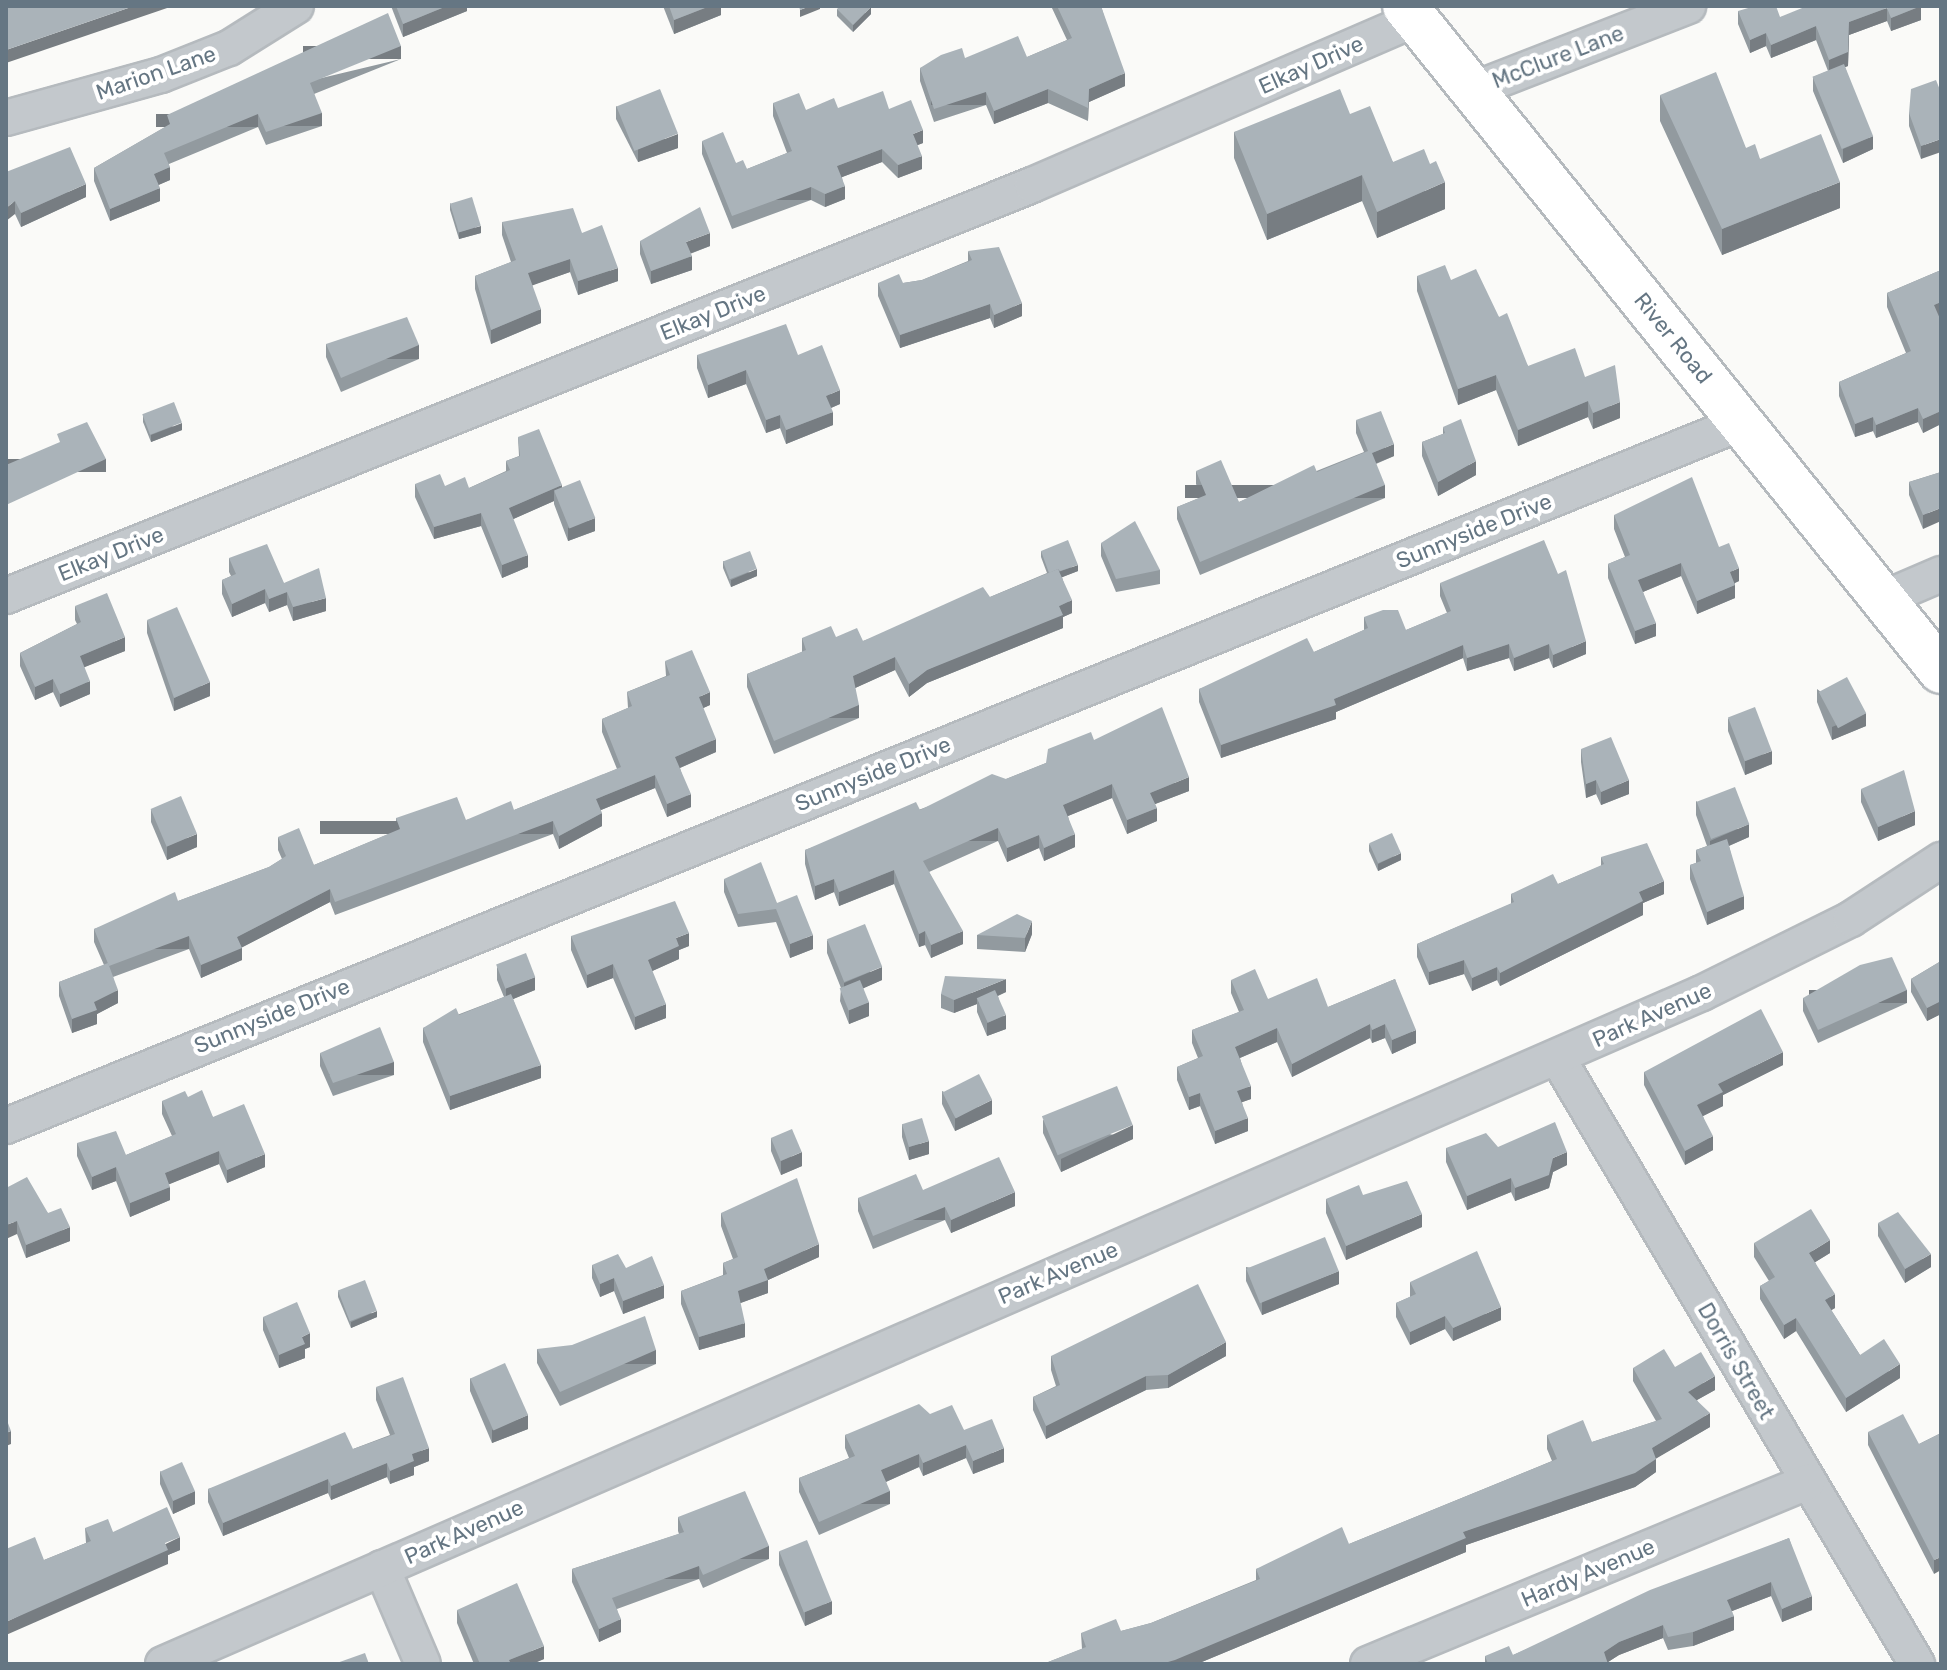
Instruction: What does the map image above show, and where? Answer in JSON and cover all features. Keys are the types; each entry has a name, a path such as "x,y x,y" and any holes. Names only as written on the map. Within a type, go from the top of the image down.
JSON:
{"main road":[{"name":"River Road","path":"1410,13 1941,671"}],"street":[{"name":"Marion Lane","path":"6,118 161,75 229,48 296,6"},
{"name":"McClure Lane","path":"1473,90 1688,6"},
{"name":"Elkay Drive","path":"6,596 1032,185 1410,13"},
{"name":"Sunnyside Drive","path":"6,1126 1741,423"},
{"path":"1883,599 1941,574"},
{"name":"Park Avenue","path":"163,1664 1785,955 1941,860"},
{"name":"Dorris Street","path":"1557,1057 1917,1664"},
{"name":"Hardy Avenue","path":"1368,1664 1808,1482"},
{"path":"382,1568 423,1664"}],"building":[{"path":"6,6 134,6 6,50"},
{"path":"396,6 447,6 403,24"},
{"path":"669,6 710,6 674,20"},
{"path":"840,6 871,7 853,25 837,9"},
{"path":"1057,6 1101,6 1125,73 1089,89 1088,108 1048,89 994,111 986,92 934,109 920,68 941,55 962,48 965,58 1018,36 1027,57 1072,38"},
{"path":"1755,6 1776,6 1780,17 1807,6 1921,6 1891,18 1887,8 1849,22 1848,52 1829,60 1816,26 1771,45 1766,33 1750,40 1738,11"},
{"path":"388,13 401,46 310,83 322,113 266,132 258,114 164,153 170,167 154,174 160,188 110,209 94,168 170,124 167,115"},
{"path":"1844,64 1873,136 1842,149 1812,77"},
{"path":"1716,72 1746,148 1755,144 1760,159 1821,134 1840,182 1722,229 1660,95"},
{"path":"1936,80 1941,90 1941,139 1921,146 1909,113 1911,89"},
{"path":"660,89 678,134 634,151 616,107"},
{"path":"1340,89 1350,114 1370,106 1393,162 1424,149 1430,164 1436,161 1445,182 1377,212 1362,175 1267,214 1234,132"},
{"path":"883,91 889,109 911,100 923,130 913,134 922,156 898,165 882,149 837,166 845,186 825,194 811,187 732,216 702,141 723,132 736,163 743,160 747,169 792,151 773,103 799,93 806,110 834,98 838,108"},
{"path":"70,147 86,184 21,213 15,201 6,208 6,172"},
{"path":"472,197 481,226 459,232 450,204"},
{"path":"700,207 710,233 686,242 692,256 651,271 640,241"},
{"path":"573,208 582,233 602,225 618,268 578,281 570,259 528,273 541,309 491,330 475,276 516,260 502,222"},
{"path":"999,247 1022,303 994,315 990,304 900,335 878,283 899,274 903,283 922,280 972,260 968,251"},
{"path":"1445,265 1451,280 1476,269 1499,317 1507,313 1528,366 1575,348 1585,377 1615,365 1620,402 1593,413 1588,401 1518,430 1496,375 1458,389 1417,276"},
{"path":"1941,270 1941,302 1934,305 1941,321 1941,411 1923,419 1918,408 1876,425 1873,417 1855,424 1839,382 1911,351 1887,293"},
{"path":"407,317 419,345 341,378 326,344"},
{"path":"786,324 798,355 822,345 840,390 826,396 833,412 786,430 780,415 766,420 746,370 708,385 697,355"},
{"path":"174,402 182,423 150,435 142,414"},
{"path":"1381,411 1394,444 1372,453 1385,485 1200,562 1177,507 1206,495 1196,471 1221,460 1239,502 1314,465 1317,472 1368,451 1356,420"},
{"path":"1461,419 1476,461 1438,482 1422,442 1445,433 1443,427"},
{"path":"87,422 106,459 6,505 6,465 60,442 57,434"},
{"path":"539,429 562,485 509,508 528,555 502,565 481,513 434,527 415,484 440,474 445,486 465,477 469,488 510,470 506,461 520,456 518,437"},
{"path":"1941,472 1941,508 1923,515 1909,482"},
{"path":"1692,477 1719,547 1729,543 1739,568 1730,572 1735,585 1697,601 1681,563 1638,580 1656,623 1635,631 1608,564 1630,555 1614,515"},
{"path":"580,480 595,518 569,529 554,490"},
{"path":"1135,521 1160,570 1116,579 1101,543"},
{"path":"1068,540 1078,565 1049,573 1041,551"},
{"path":"1544,540 1558,574 1566,570 1586,641 1553,655 1549,644 1514,658 1509,644 1467,658 1463,645 1334,699 1336,705 1221,745 1199,689 1307,638 1314,652 1368,628 1364,617 1383,610 1398,610 1406,630 1451,611 1440,583"},
{"path":"267,544 284,583 319,568 326,598 293,607 287,592 269,599 265,589 232,604 222,580 236,574 229,558"},
{"path":"750,551 757,569 730,579 723,561"},
{"path":"1058,569 1072,600 1059,606 1063,615 927,670 909,684 895,657 853,676 859,705 774,741 747,674 806,650 802,638 831,626 836,637 857,628 863,641 983,587 990,597"},
{"path":"107,593 125,637 80,656 90,681 60,694 53,679 35,687 20,653 81,622 75,606"},
{"path":"177,607 210,682 174,698 147,620"},
{"path":"692,650 710,692 699,697 716,739 675,757 691,794 667,804 655,775 596,799 602,813 559,836 553,821 335,902 330,889 237,937 242,948 201,965 189,936 109,966 94,929 175,892 178,901 269,867 286,856 278,837 299,828 314,865 400,829 396,818 457,797 466,820 511,801 514,810 621,767 602,719 632,706 627,692 670,675 665,661"},
{"path":"1847,677 1866,713 1838,728 1819,692"},
{"path":"1162,707 1189,777 1150,793 1157,808 1127,820 1112,784 1063,805 1075,834 1044,848 1039,835 1007,848 998,828 923,861 963,931 931,945 925,931 919,934 894,870 839,892 834,879 815,886 805,850 916,802 920,810 992,774 1006,779 1046,763 1048,749 1091,732 1094,740"},
{"path":"1755,707 1772,751 1745,761 1728,717"},
{"path":"1611,737 1629,780 1601,792 1596,780 1586,784 1581,749"},
{"path":"1904,770 1915,811 1878,827 1861,789"},
{"path":"1735,787 1749,824 1711,839 1697,802"},
{"path":"181,796 197,834 167,847 151,809"},
{"path":"1392,833 1401,853 1378,863 1369,843"},
{"path":"1727,839 1744,896 1707,912 1690,865 1701,861 1696,850"},
{"path":"1647,843 1664,881 1639,892 1643,901 1500,973 1497,967 1472,978 1464,960 1429,972 1417,944 1514,902 1511,894 1553,874 1558,884 1604,864 1601,857"},
{"path":"761,862 777,903 797,895 813,935 790,944 776,909 738,914 724,879"},
{"path":"675,901 689,933 676,938 679,946 648,960 666,1004 635,1017 613,964 587,975 571,936"},
{"path":"1017,914 1032,921 1025,938 977,935"},
{"path":"865,924 882,967 844,982 827,939"},
{"path":"526,953 535,977 505,989 496,964"},
{"path":"1892,957 1907,990 1818,1030 1803,998 1860,965"},
{"path":"1941,961 1941,1001 1927,1008 1911,979"},
{"path":"108,963 118,990 94,1002 97,1010 72,1019 59,982"},
{"path":"1255,969 1268,999 1317,978 1328,1007 1395,979 1416,1030 1392,1040 1385,1024 1372,1030 1370,1024 1292,1064 1277,1028 1235,1047 1251,1086 1237,1091 1248,1118 1215,1131 1200,1093 1189,1097 1177,1067 1203,1056 1192,1030 1244,1010 1231,980"},
{"path":"945,976 1006,979 954,1000 941,994"},
{"path":"860,980 869,1002 849,1010 840,988"},
{"path":"995,990 1006,1015 988,1023 977,998"},
{"path":"511,994 541,1065 450,1096 423,1028 456,1008 459,1015"},
{"path":"1761,1009 1783,1052 1718,1084 1723,1092 1697,1105 1713,1136 1685,1151 1644,1072"},
{"path":"380,1027 394,1062 333,1083 320,1053"},
{"path":"979,1074 992,1100 956,1118 942,1093"},
{"path":"1117,1086 1133,1125 1058,1155 1042,1116"},
{"path":"202,1090 213,1117 244,1104 265,1154 227,1170 219,1151 165,1173 170,1187 130,1203 116,1167 92,1177 77,1143 116,1131 126,1155 176,1134 162,1101 185,1091 188,1097"},
{"path":"922,1118 929,1141 909,1147 902,1124"},
{"path":"1555,1122 1567,1152 1553,1158 1549,1175 1515,1188 1511,1178 1467,1196 1446,1148 1486,1133 1498,1147"},
{"path":"792,1129 802,1152 781,1161 771,1138"},
{"path":"999,1157 1015,1192 951,1220 945,1207 873,1236 858,1198 916,1174 923,1190"},
{"path":"27,1177 48,1213 61,1208 70,1227 26,1245 17,1221 6,1225 6,1188"},
{"path":"797,1178 819,1244 764,1269 768,1280 738,1291 745,1323 699,1337 681,1291 727,1274 723,1263 738,1257 721,1213"},
{"path":"1407,1181 1422,1214 1346,1246 1326,1199 1359,1185 1363,1195"},
{"path":"1811,1209 1830,1240 1809,1253 1835,1294 1825,1300 1860,1355 1884,1339 1900,1364 1846,1398 1796,1318 1784,1325 1760,1286 1775,1277 1754,1243"},
{"path":"1898,1212 1931,1254 1905,1269 1878,1223"},
{"path":"1325,1237 1339,1271 1260,1303 1246,1269"},
{"path":"1477,1251 1501,1307 1453,1328 1445,1316 1410,1332 1396,1303 1416,1294 1410,1282"},
{"path":"618,1254 626,1268 652,1256 664,1285 623,1301 614,1278 600,1284 592,1265"},
{"path":"365,1280 377,1311 350,1321 338,1290"},
{"path":"1198,1284 1226,1342 1168,1375 1146,1376 1046,1426 1033,1397 1060,1385 1051,1356"},
{"path":"297,1302 310,1333 302,1337 305,1344 279,1355 263,1317"},
{"path":"645,1316 656,1350 560,1392 537,1349 572,1345"},
{"path":"1664,1349 1675,1367 1701,1352 1715,1376 1688,1392 1710,1413 1652,1448 1656,1459 1635,1473 1463,1532 1466,1538 1175,1660 1161,1664 1043,1664 1086,1647 1081,1633 1116,1619 1121,1631 1151,1623 1260,1579 1256,1569 1342,1527 1349,1544 1557,1459 1547,1435 1583,1420 1592,1442 1662,1419 1633,1368"},
{"path":"505,1363 528,1415 493,1431 470,1378"},
{"path":"403,1377 429,1448 412,1454 414,1461 390,1471 387,1463 331,1486 328,1479 223,1523 208,1489 345,1432 353,1449 395,1434 376,1387"},
{"path":"919,1404 930,1414 952,1405 964,1430 992,1419 1004,1448 973,1461 966,1445 923,1463 919,1454 881,1470 890,1491 819,1522 799,1478 855,1456 845,1435"},
{"path":"1903,1414 1919,1444 1941,1433 1941,1557 1934,1560 1868,1432"},
{"path":"182,1462 195,1491 173,1501 160,1472"},
{"path":"745,1491 769,1546 703,1575 699,1566 612,1598 621,1619 599,1629 572,1569 684,1532 678,1517"},
{"path":"167,1507 180,1537 165,1543 168,1550 6,1622 6,1549 35,1537 44,1560 91,1541 85,1528 108,1519 113,1532"},
{"path":"1789,1538 1812,1596 1782,1609 1771,1582 1727,1600 1734,1616 1693,1632 1668,1637 1663,1625 1619,1642 1604,1652 1608,1664 1488,1664 1485,1656 1509,1646 1513,1655 1650,1590"},
{"path":"807,1540 832,1601 804,1612 779,1551"},
{"path":"517,1583 544,1646 509,1660 511,1664 480,1664 457,1610"},
{"path":"365,1653 369,1664 334,1664"}]}
